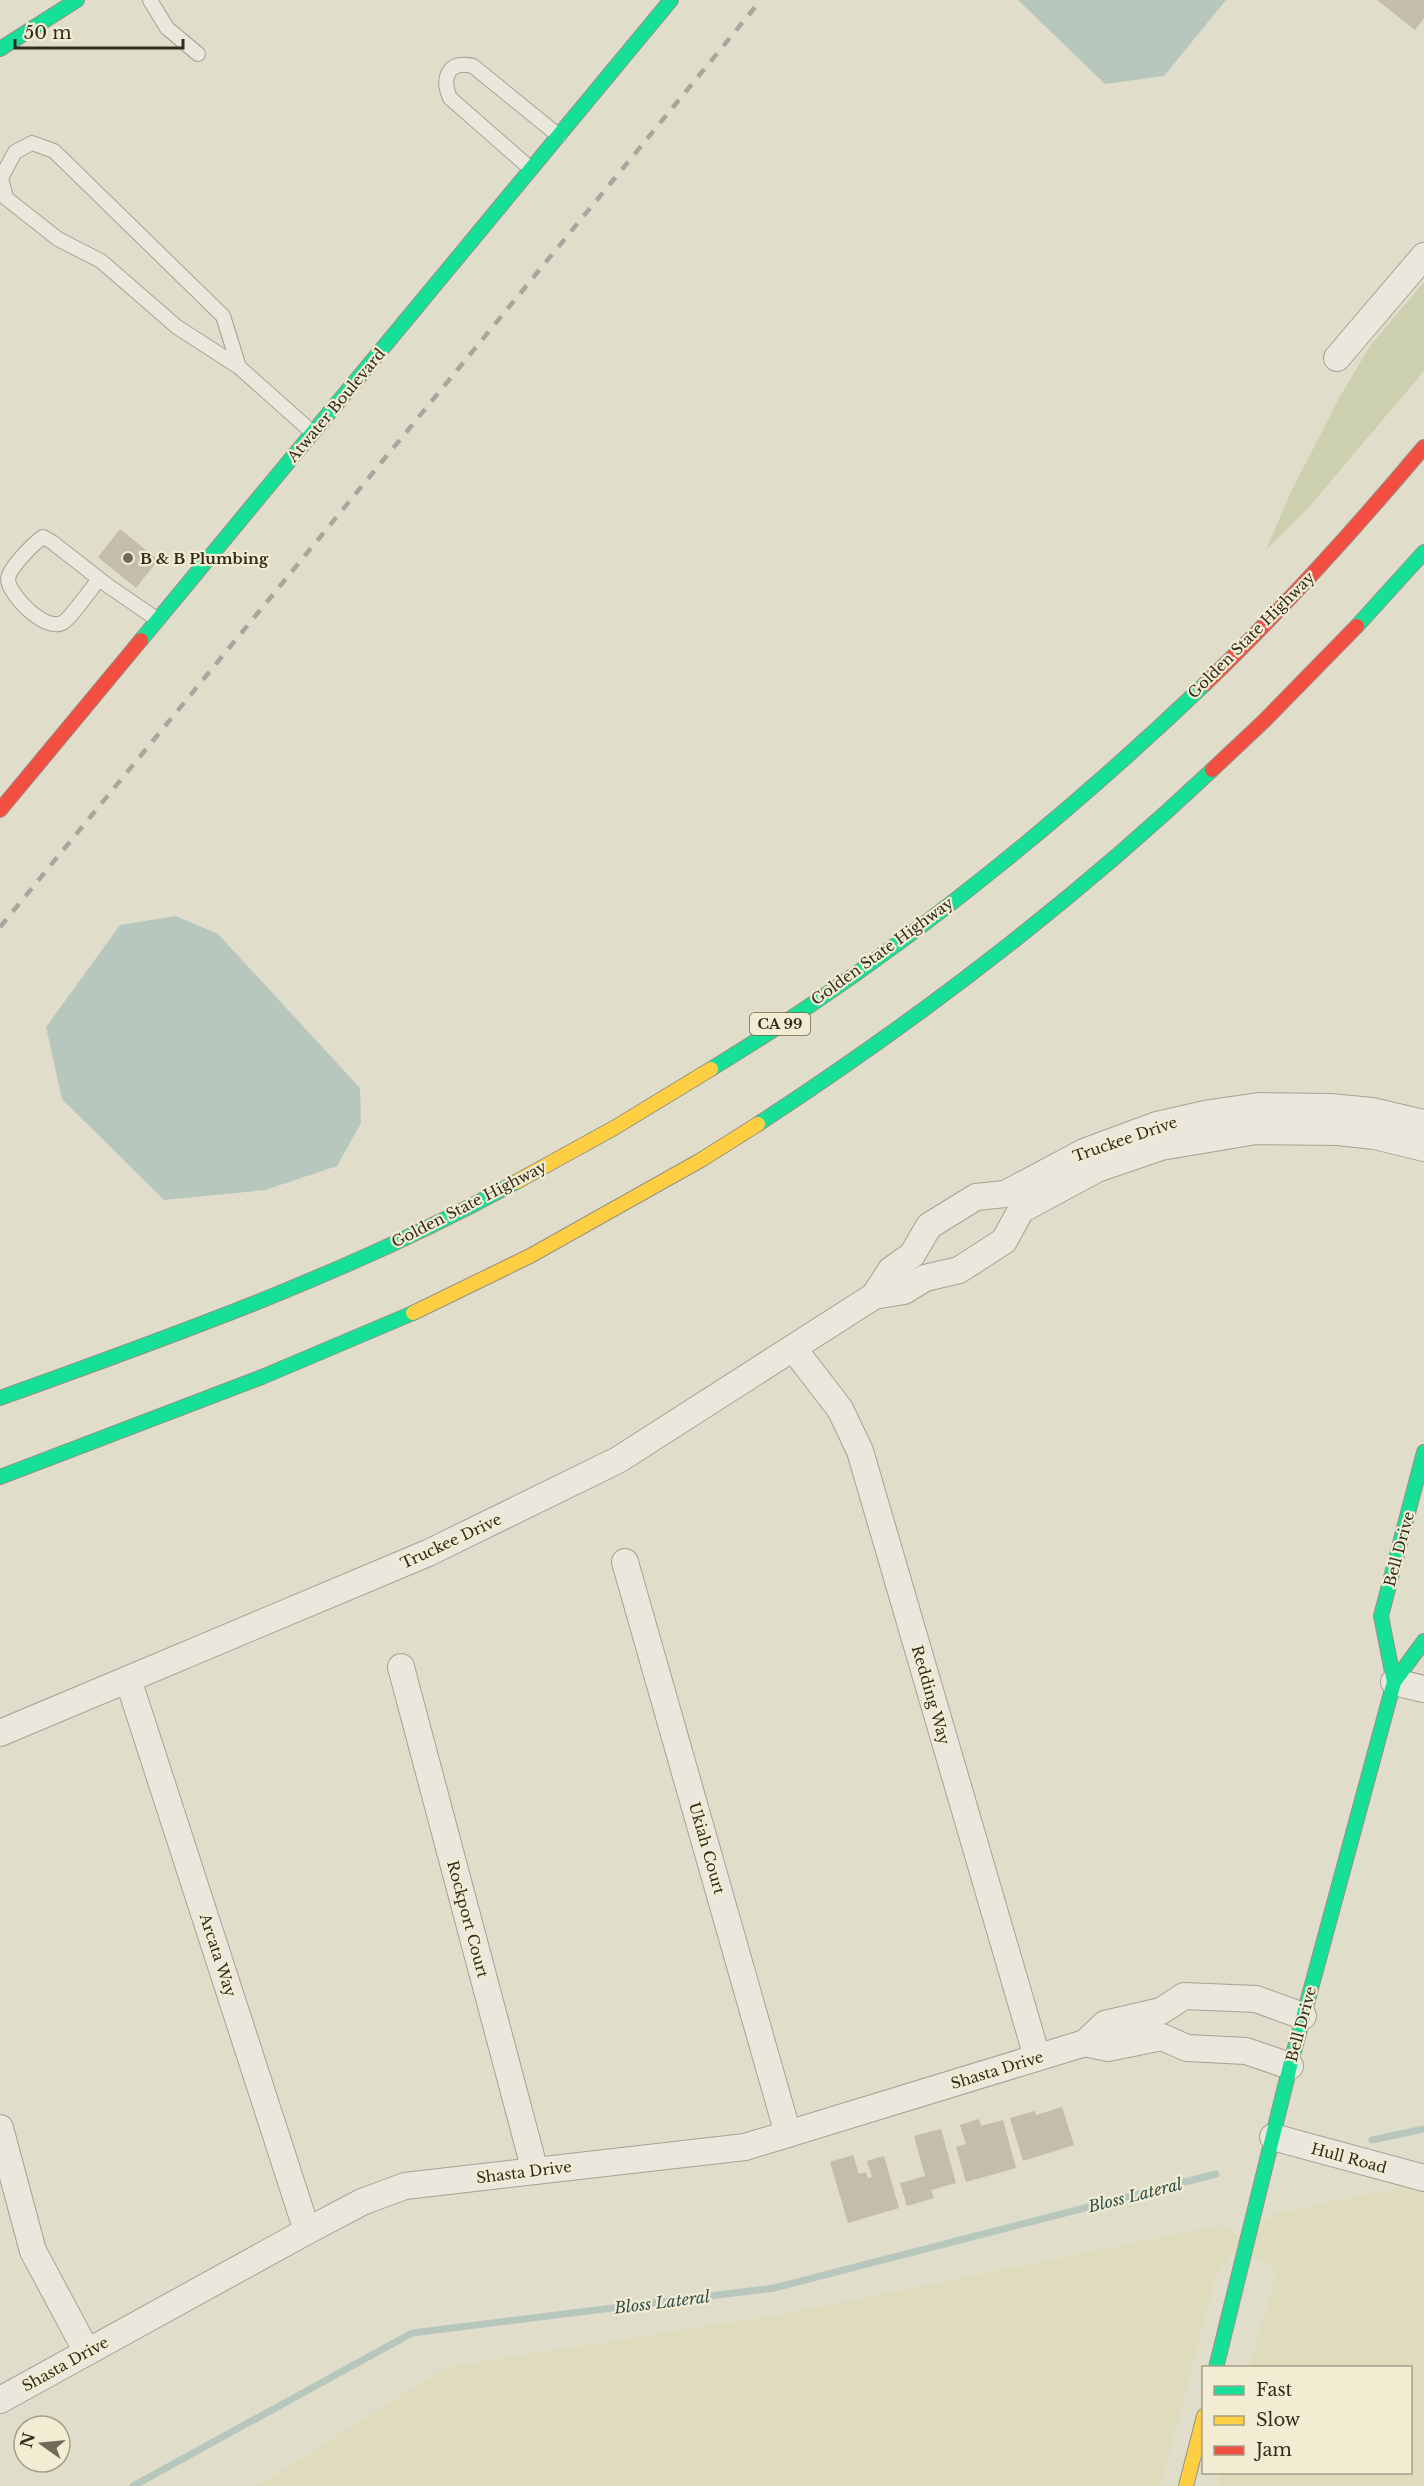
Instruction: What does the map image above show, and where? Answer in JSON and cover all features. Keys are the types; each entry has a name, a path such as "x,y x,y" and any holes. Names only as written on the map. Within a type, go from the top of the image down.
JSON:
{"main road":[{"path":"0,49 77,0"},
{"name":"Atwater Boulevard","path":"0,810 671,0"},
{"name":"Golden State Highway","path":"0,1398 187,1331 396,1242 499,1192 606,1132 741,1050 855,974 1014,853 1221,669 1339,547 1424,447"},
{"path":"0,1477 308,1360 518,1262 709,1154 826,1079 969,975 1138,839 1281,706 1424,552"},
{"name":"Bell Drive","path":"1394,1682 1381,1616 1424,1452"},
{"name":"Bell Drive","path":"1216,2366 1290,2066 1394,1682 1424,1641"},
{"path":"1186,2486 1202,2420"}],"street":[{"path":"1337,358 1424,256"},
{"name":"Truckee Drive","path":"874,1296 891,1270 912,1255 929,1226 976,1197 1005,1194 1084,1152 1126,1147 1161,1147 1256,1131 1330,1107 1372,1112 1424,1123"},
{"name":"Truckee Drive","path":"1294,1119 1338,1132 1375,1136 1424,1148"},
{"name":"Truckee Drive","path":"0,1733 428,1553 618,1460 874,1296 904,1291 925,1278 959,1270 1004,1241 1021,1210 1097,1169 1126,1147"},
{"path":"976,1197 1000,1211 1005,1225 1004,1241"},
{"path":"929,1226 926,1244 929,1258 938,1266 959,1270"},
{"name":"Redding Way","path":"794,1347 840,1409 860,1451 1037,2057"},
{"name":"Ukiah Court","path":"625,1562 788,2134"},
{"name":"Rockport Court","path":"401,1668 534,2171"},
{"name":"Arcata Way","path":"128,1679 307,2231"},
{"path":"1394,1682 1424,1689"},
{"name":"Shasta Drive","path":"0,2400 307,2231 362,2202 405,2186 745,2147 1085,2043 1105,2024 1161,2011 1184,1996 1256,2000 1303,2016"},
{"path":"1161,2011 1156,2027 1162,2037 1187,2048 1246,2051 1290,2066"},
{"name":"Shasta Drive","path":"1085,2043 1108,2048 1162,2037"},
{"path":"0,2128 33,2252 87,2352"},
{"name":"Hull Road","path":"1273,2137 1424,2178"}],"lane":[{"path":"150,0 167,28 198,54"},
{"path":"531,169 450,98 445,87 445,80 453,67 458,64 473,66 559,136"},
{"path":"239,367 223,316 54,151 32,143 15,152 0,177 6,198 58,239 101,261 177,327 239,367 312,433"},
{"path":"99,579 64,622 52,626 42,622 11,591 8,579 10,573 34,543 44,537 158,620"}],"shaded area":[{"path":"1018,0 1226,0 1164,76 1105,84"},
{"path":"176,916 218,934 360,1088 361,1123 337,1166 265,1190 164,1200 62,1099 46,1027 120,925"},
{"path":"1424,2183 1424,2486 1217,2486 1221,2474 1412,2474 1412,2366 1250,2366 1277,2269 1237,2247 1217,2273 1161,2486 257,2486 447,2367 789,2313 1221,2225 1239,2235 1277,2213"}],"green space":[{"path":"1424,282 1424,371 1309,507 1266,550 1290,494 1339,398 1370,346"}],"building":[{"path":"1377,0 1424,0 1424,18 1415,30"},
{"name":"B & B Plumbing","path":"120,529 158,560 136,588 98,557"},
{"path":"1062,2107 1074,2145 1023,2161 1010,2118 1035,2111 1036,2115"},
{"path":"979,2119 981,2126 1003,2120 1016,2168 966,2182 956,2147 966,2144 960,2125"},
{"path":"941,2129 956,2183 931,2190 934,2198 907,2206 900,2183 925,2176 914,2136"},
{"path":"853,2155 859,2174 866,2172 868,2178 872,2177 867,2161 884,2156 899,2208 848,2223 830,2162"}],"waterway":[{"name":"Bloss Lateral","path":"1372,2140 1424,2129"},
{"name":"Bloss Lateral","path":"133,2486 412,2333 774,2288 1216,2174"}],"railway":[{"path":"0,927 761,0"}],"traffic: fast":[{"path":"0,49 77,0"},
{"path":"141,640 671,0"},
{"path":"1357,626 1424,552"},
{"path":"711,1069 842,983 968,890 1090,789 1205,684"},
{"path":"758,1124 877,1043 993,957 1105,866 1212,770"},
{"path":"0,1398 197,1326 327,1273 454,1215 516,1182"},
{"path":"0,1477 262,1377 413,1313"},
{"path":"1394,1682 1381,1616 1424,1452"},
{"path":"1216,2366 1290,2066 1394,1682 1424,1641"}],"traffic: slow":[{"path":"516,1182 614,1128 711,1069"},
{"path":"413,1313 530,1256 701,1160 758,1124"},
{"path":"1186,2486 1202,2424"}],"traffic: jam":[{"path":"1205,684 1318,568 1424,447"},
{"path":"1212,770 1264,721 1357,626"},
{"path":"0,810 141,640"}],"place":[{"name":"B & B Plumbing","path":"128,558"}]}
